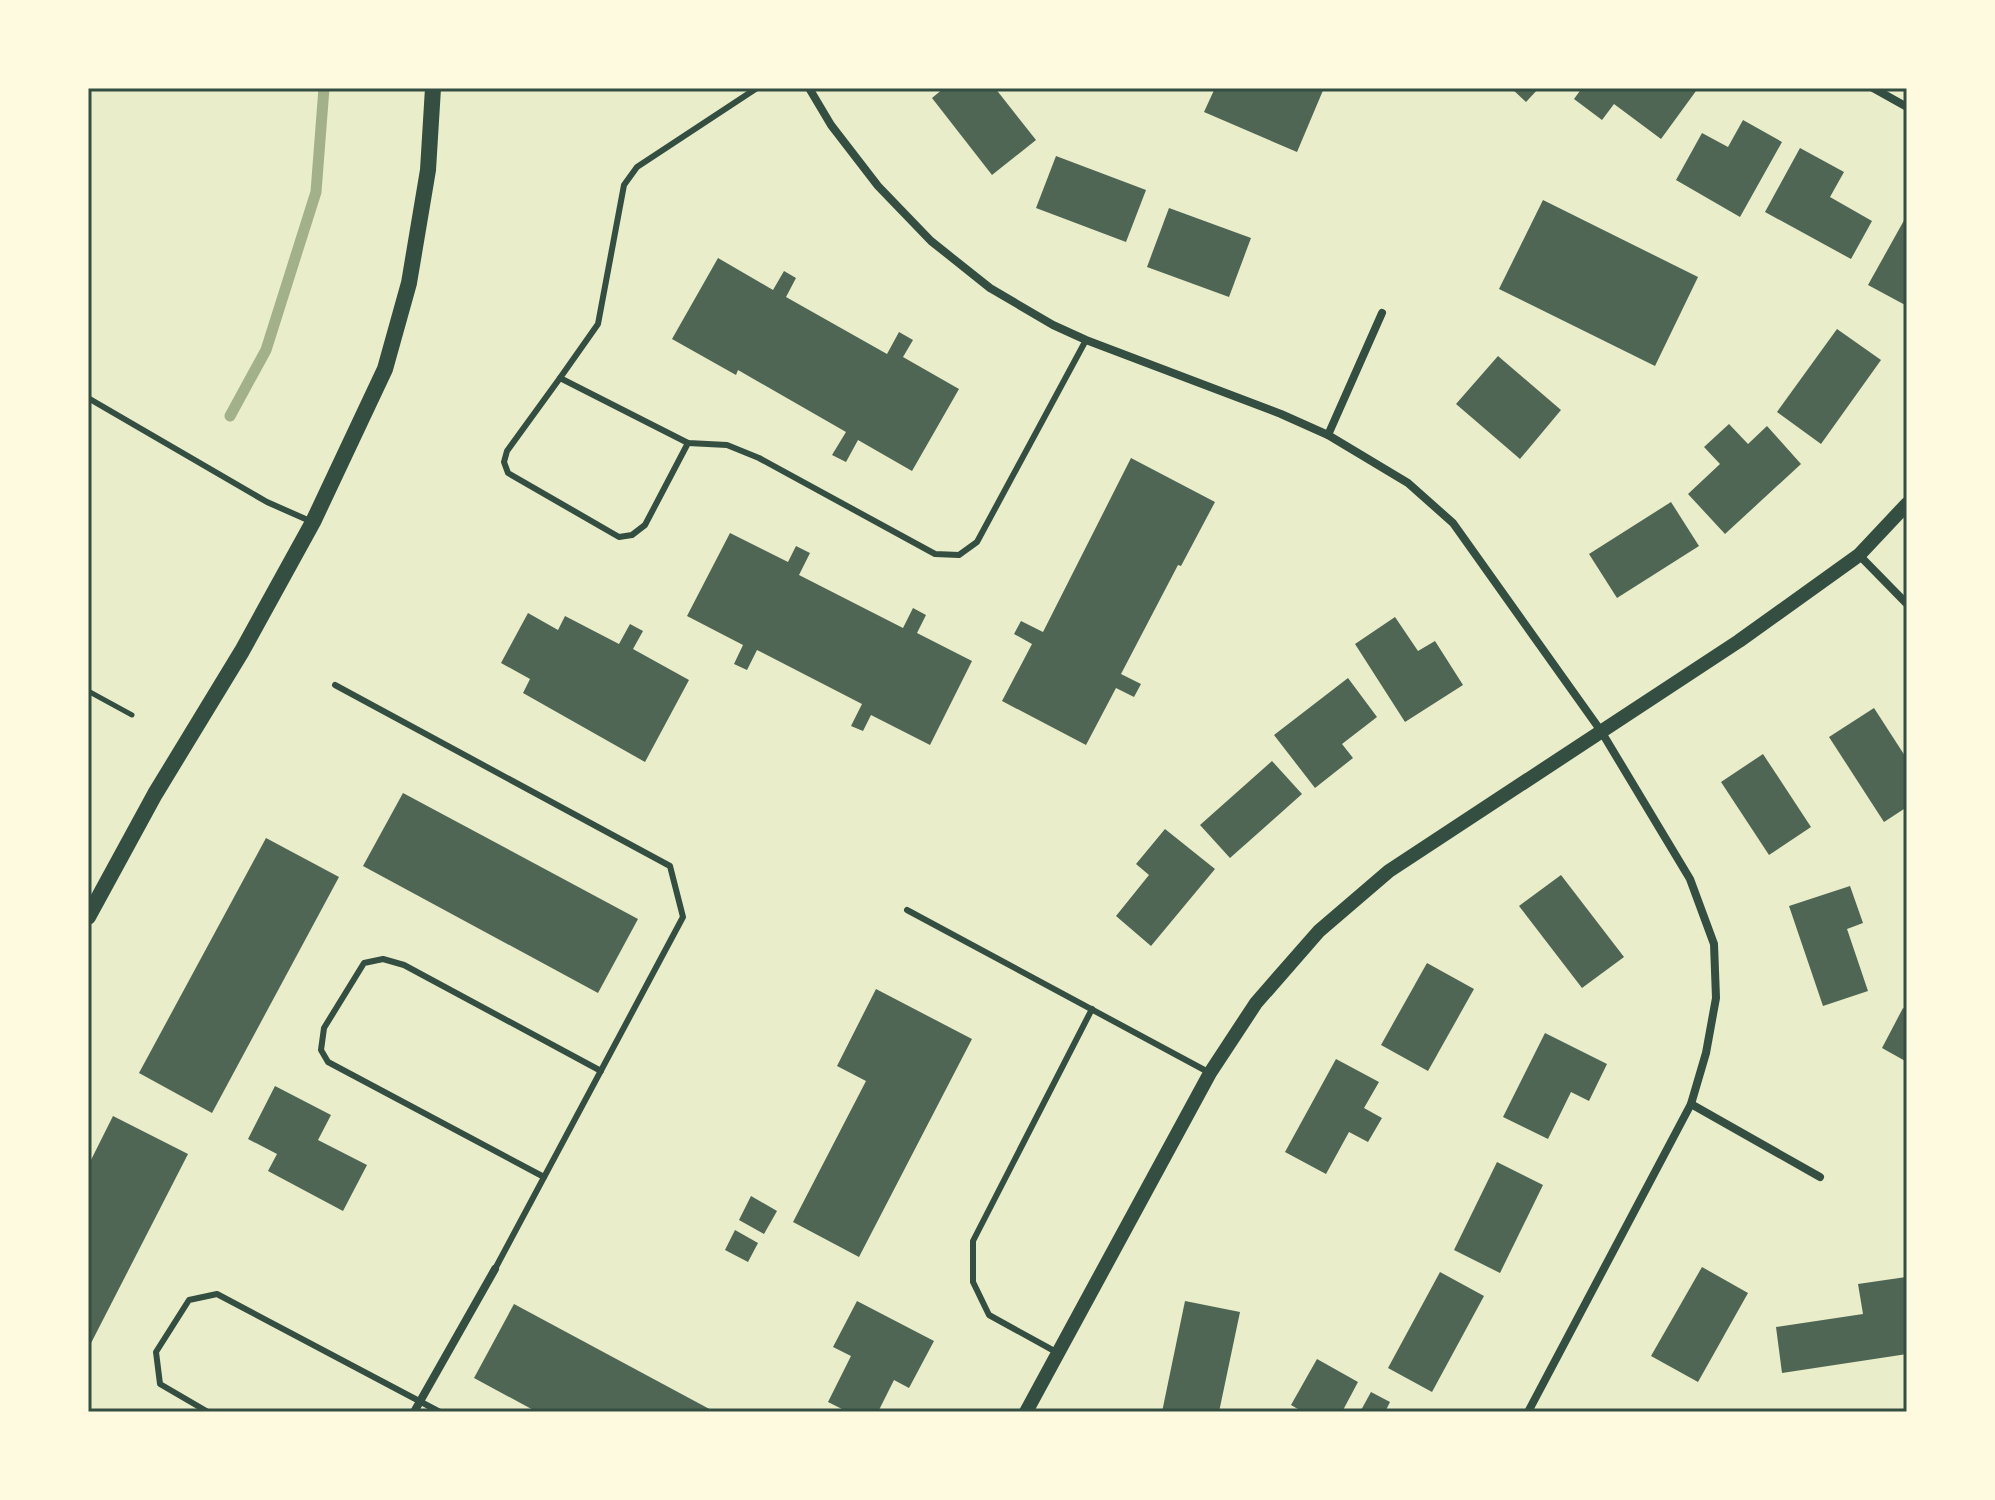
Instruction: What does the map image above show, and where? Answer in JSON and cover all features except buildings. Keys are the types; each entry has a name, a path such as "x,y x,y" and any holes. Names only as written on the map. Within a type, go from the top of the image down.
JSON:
{"main road":[{"path":"88,917 155,794 242,651 313,522 385,369 409,283 428,170 433,88"}],"street":[{"path":"809,88 831,125 878,186 931,241 990,288 1053,325 1086,340 1328,435 1408,483 1453,523 1601,731 1690,879 1714,944 1716,998 1706,1053 1691,1104 1528,1412"},
{"path":"1873,88 1907,107"},
{"path":"1328,435 1382,313"},
{"path":"1026,1412 1210,1073 1256,1003 1319,931 1389,871 1739,641 1859,555 1907,504"},
{"path":"1859,555 1907,604"},
{"path":"1691,1104 1820,1177"},
{"path":"414,1412 495,1269"}],"lane":[{"path":"688,443 645,525 632,535 619,537 508,473 504,462 507,451 598,324 624,185 637,167 757,88"},
{"path":"560,378 688,443 727,445 759,458 935,554 959,555 977,542 1086,340"},
{"path":"88,398 267,502 313,522"},
{"path":"335,685 670,866 683,917 495,1269"},
{"path":"907,910 1210,1073"},
{"path":"544,1177 328,1062 321,1050 324,1028 364,963 383,959 404,965 601,1071"},
{"path":"1058,1353 989,1315 973,1282 973,1241 1092,1009"},
{"path":"208,1412 160,1384 156,1352 189,1300 217,1294 440,1412"}],"path":[{"path":"88,691 132,715"}],"waterway":[{"path":"230,416 266,350 316,192 324,88"}]}
